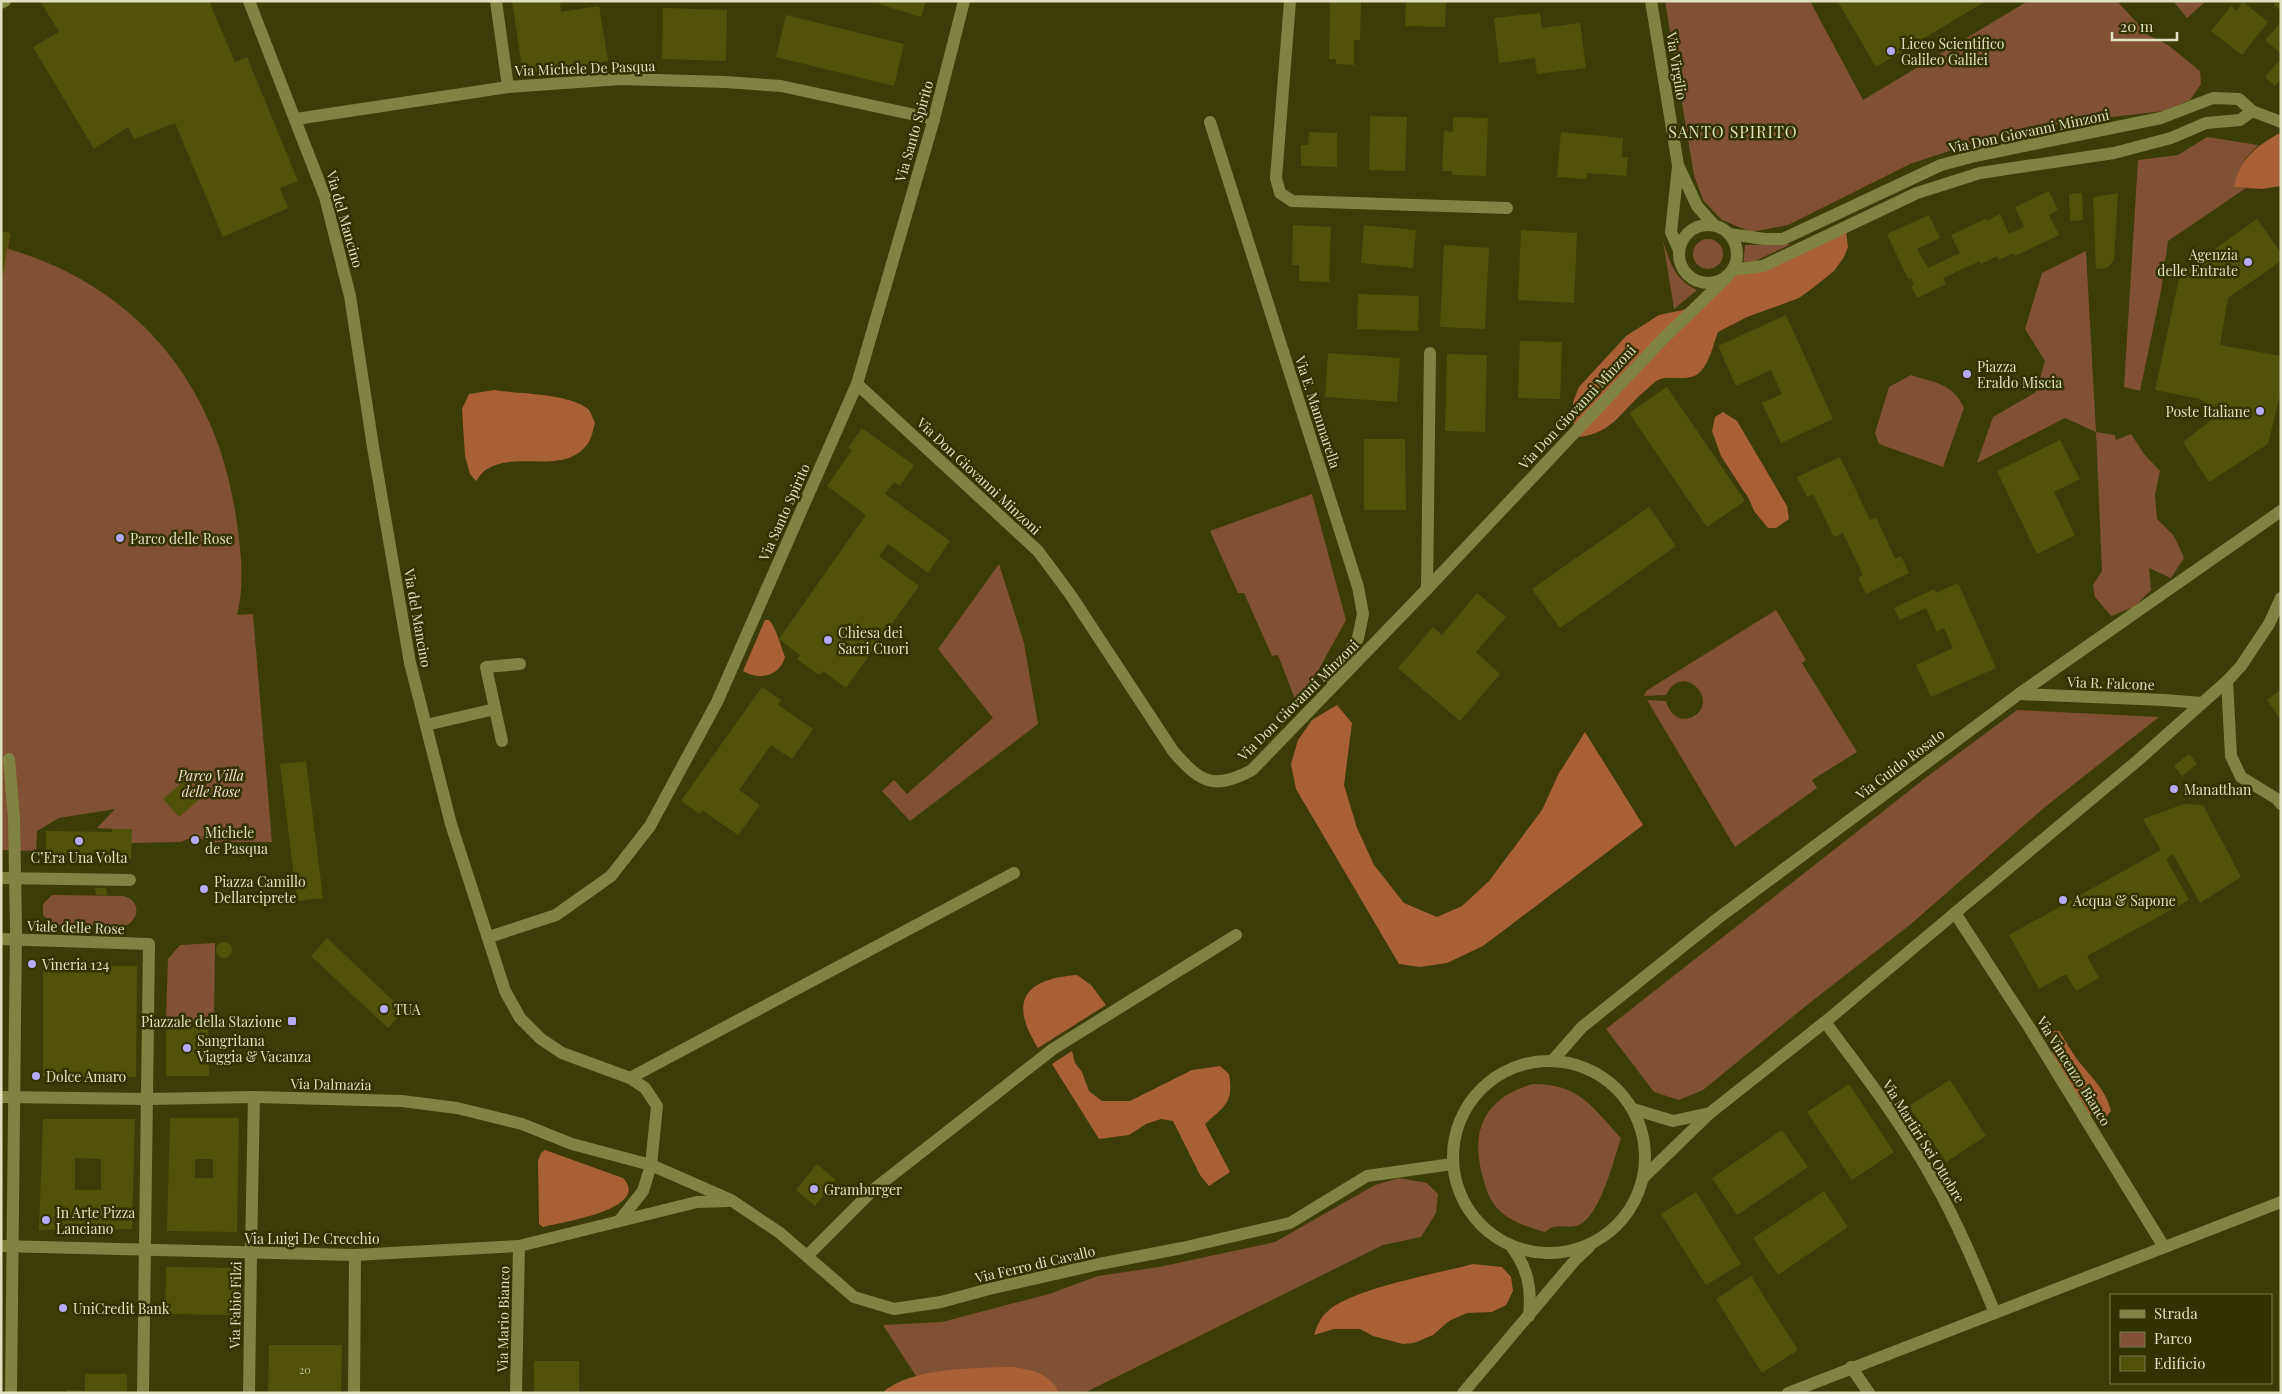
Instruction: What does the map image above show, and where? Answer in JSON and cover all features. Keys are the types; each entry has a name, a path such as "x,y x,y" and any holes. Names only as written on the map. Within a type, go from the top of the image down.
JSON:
{"street":[{"path":"1,3 5,1"},
{"name":"Via del Mancino","path":"249,1 326,197 350,296 373,447 410,663 452,824 505,991 520,1018 541,1039 562,1053 630,1078 646,1088 657,1106 651,1165"},
{"path":"496,1 508,87"},
{"path":"1290,1 1276,178 1280,192 1292,201 1507,208"},
{"name":"Via Virgilio","path":"1651,1 1678,165 1671,232 1678,250"},
{"name":"Via Santo Spirito","path":"489,937 556,915 611,876 650,826 717,702 857,384 966,4"},
{"name":"Via Michele De Pasqua","path":"296,119 508,87 621,79 725,82 781,86 934,119"},
{"name":"Via Don Giovanni Minzoni","path":"1714,225 1729,234 1765,239 1783,239 1941,165 2020,146 2114,129 2161,118 2213,98 2238,99 2252,111 2281,122"},
{"path":"1714,225 1704,225 1687,233 1678,250 1683,270 1698,283 1718,282 1730,274 1763,266 1917,193 1980,173 2114,153 2171,138 2206,124 2240,120 2252,111"},
{"name":"Via E. Mammarella","path":"1210,122 1355,578 1363,614 1358,638 1318,704"},
{"name":"Via Virgilio","path":"1678,165 1697,206 1714,225"},
{"path":"1729,234 1735,242 1737,251 1737,261 1730,274"},
{"name":"Via Don Giovanni Minzoni","path":"857,384 1038,551 1070,594 1173,751 1187,767 1200,777 1214,782 1226,781 1252,770 1318,704 1662,340 1730,274"},
{"path":"1427,589 1430,353"},
{"name":"Via Guido Rosato","path":"1553,1060 1582,1026 1717,919 2019,694 2281,511"},
{"path":"1644,1177 1710,1113 1824,1022 2136,762 2227,681 2241,666 2269,624 2281,598"},
{"path":"502,741 486,667 520,664"},
{"path":"2227,681 2232,756 2236,767 2241,777 2277,799 2281,804"},
{"name":"Via R. Falcone","path":"2019,694 2202,703"},
{"path":"426,726 495,709"},
{"path":"10,759 14,818 16,940 8,1097 6,1369 11,1393"},
{"path":"630,1078 1014,873"},
{"path":"1,878 130,880"},
{"name":"Via Vincenzo Bianco","path":"1955,913 2029,1027 2164,1247"},
{"path":"807,1256 873,1190 1053,1049 1236,935"},
{"name":"Viale delle Rose","path":"1,939 149,944 147,1100"},
{"name":"Via Martiri Sei Ottobre","path":"1824,1022 1885,1103 1935,1183 1955,1220 1995,1313"},
{"path":"1463,1393 1576,1259 1618,1225 1634,1203 1644,1177 1646,1154 1643,1138 1633,1109 1618,1090 1599,1074 1577,1064 1553,1060 1526,1062 1500,1072 1479,1089 1463,1111 1454,1137 1452,1164 1459,1193 1470,1212 1484,1228 1511,1246 1532,1252 1554,1253 1575,1250 1595,1242"},
{"name":"Via Dalmazia","path":"8,1097 147,1100 254,1097 402,1101 457,1108 522,1124 572,1144 651,1165"},
{"name":"Via Fabio Filzi","path":"249,1393 254,1097"},
{"path":"143,1393 147,1100"},
{"path":"1633,1109 1673,1121 1710,1113"},
{"name":"Via Ferro di Cavallo","path":"651,1165 731,1200 780,1233 854,1297 894,1309 941,1302 1071,1270 1182,1248 1290,1223 1367,1176 1452,1164"},
{"path":"620,1220 643,1192 651,1165"},
{"name":"Via Luigi De Crecchio","path":"8,1247 355,1255 519,1246 697,1202 731,1200"},
{"path":"1788,1393 2281,1202"},
{"name":"Via Mario Bianco","path":"516,1393 519,1246"},
{"path":"1511,1246 1520,1258 1530,1286 1529,1316"},
{"path":"354,1393 355,1255"},
{"path":"1852,1367 1869,1393"}],"green space":[{"path":"1665,1 1810,1 1863,100 2028,1 2117,1 2148,35 2168,45 2200,71 2201,84 2190,100 2164,111 2068,122 1970,144 1910,164 1788,225 1751,232 1722,220 1703,200 1694,175"},
{"path":"2173,1 2206,1 2187,18"},
{"path":"2207,137 2258,145 2245,159 2235,187 2246,188 2168,241 2161,291 2140,391 2124,387 2138,160 2178,155"},
{"name":"Parco delle Rose","path":"1,232 10,233 8,249 54,266 95,288 132,315 163,347 190,384 210,425 226,469 238,529 242,578 237,615 253,614 272,842 208,842 195,836 181,842 131,843 131,830 97,828 115,809 59,818 37,831 36,851 1,850"},
{"path":"1708,239 1719,243 1723,254 1719,265 1708,269 1697,265 1693,254 1697,243"},
{"path":"1663,241 1671,264 1678,276 1697,290 1674,309"},
{"path":"1791,244 1743,267 1745,245"},
{"path":"2086,251 2096,432 2065,418 1977,463 1993,417 2036,392 2045,361 2025,329 2042,273"},
{"path":"1911,375 1935,382 1949,389 1960,400 1964,408 1943,467 1879,444 1875,433 1889,387"},
{"path":"2096,432 2115,435 2116,440 2131,434 2144,454 2160,471 2155,495 2157,519 2174,536 2184,558 2171,578 2149,568 2151,590 2134,607 2111,616 2095,597 2093,585 2102,571"},
{"path":"1312,494 1346,620 1298,707 1278,655 1272,656 1244,593 1238,593 1210,531"},
{"path":"999,564 1024,643 1038,724 910,821 882,791 894,780 907,794 993,718 938,649"},
{"path":"1776,610 1806,660 1802,663 1857,752 1812,780 1817,788 1735,847 1647,700 1666,701 1675,716 1687,719 1700,711 1703,703 1697,687 1690,682 1681,681 1673,685 1666,695 1644,696 1646,691"},
{"path":"2017,710 2159,717 2045,807 1911,924 1807,1005 1703,1090 1679,1100 1654,1092 1606,1029 1928,776"},
{"path":"52,895 123,896 135,904 135,918 127,925 52,924 43,915 43,904"},
{"path":"215,943 214,1021 166,1019 168,959 180,945"},
{"path":"1533,1084 1562,1088 1584,1099 1621,1138 1600,1199 1587,1220 1579,1225 1570,1227 1558,1226 1545,1232 1516,1222 1496,1207 1487,1190 1479,1158 1478,1143 1480,1129 1485,1117 1493,1106 1504,1097"},
{"path":"1399,1178 1427,1183 1438,1194 1436,1213 1421,1237 1383,1245 1084,1393 927,1393 883,1325 942,1322 1049,1294 1098,1276 1159,1267 1275,1242 1375,1185"}],"shaded area":[{"path":"2278,134 2281,134 2281,186 2262,189 2234,187 2240,169 2249,155"},
{"path":"1846,231 1848,247 1844,257 1834,271 1814,287 1799,298 1747,317 1718,332 1707,363 1697,375 1687,378 1665,378 1658,380 1610,425 1591,435 1579,437 1574,428 1573,402 1579,387 1626,336 1659,315 1683,310 1709,297 1734,275"},
{"path":"494,390 556,397 579,404 589,410 595,423 589,442 579,452 568,458 555,461 499,464 486,470 476,481 470,474 465,456 462,409 469,394"},
{"path":"1723,412 1737,421 1787,506 1789,519 1776,528 1768,528 1754,511 1749,499 1721,456 1712,431 1715,417"},
{"path":"765,620 769,620 774,627 785,657 779,669 768,675 756,676 743,671"},
{"path":"1337,705 1352,723 1344,785 1357,828 1374,865 1404,903 1437,917 1462,906 1489,881 1542,810 1559,773 1585,732 1643,825 1483,946 1447,963 1420,967 1399,964 1296,789 1291,764 1298,740 1312,720"},
{"path":"1077,975 1091,985 1106,1005 1038,1048 1024,1018 1023,1006 1026,996 1033,988 1044,982 1059,977"},
{"path":"2053,1031 2059,1031 2076,1058 2105,1096 2111,1111 2105,1118 2089,1114 2056,1062 2052,1052 2051,1041"},
{"path":"1072,1051 1075,1063 1082,1072 1089,1091 1102,1101 1130,1101 1192,1070 1220,1066 1229,1074 1229,1097 1223,1108 1205,1124 1230,1172 1209,1186 1200,1175 1173,1121 1161,1119 1146,1124 1129,1135 1099,1139 1052,1064"},
{"path":"545,1150 623,1178 629,1189 625,1198 615,1206 601,1212 543,1227 539,1224 538,1161 541,1153"},
{"path":"1473,1264 1502,1267 1511,1277 1513,1291 1506,1305 1492,1312 1467,1313 1449,1321 1433,1335 1414,1343 1403,1344 1373,1336 1360,1329 1334,1329 1314,1335 1319,1322 1325,1314 1338,1304 1354,1296 1396,1283"},
{"path":"1013,1367 1034,1371 1046,1377 1059,1393 882,1393 894,1384 926,1374 963,1369"}],"building":[{"path":"40,1 209,1 235,62 247,57 298,181 280,188 288,208 223,237 175,123 134,139 128,127 94,149 33,47 59,32"},
{"path":"512,1 560,1 561,12 599,6 608,61 523,74"},
{"path":"880,1 926,1 921,17 879,4"},
{"path":"1330,1 1361,1 1360,40 1354,40 1354,65 1336,64 1336,59 1329,59"},
{"path":"1406,1 1446,1 1445,27 1405,26"},
{"path":"1839,1 1986,1 1876,67 1838,2"},
{"path":"2277,1 2281,1 2281,11 2274,5"},
{"path":"2243,2 2268,22 2242,55 2211,31 2231,6 2236,11"},
{"path":"663,8 727,10 726,61 662,59"},
{"path":"1540,13 1542,28 1580,23 1586,68 1537,74 1535,58 1499,63 1494,18"},
{"path":"786,15 904,44 894,86 776,57"},
{"path":"2281,22 2281,50 2279,52 2265,40"},
{"path":"2278,62 2281,65 2281,79 2275,86 2265,77"},
{"path":"1370,116 1407,117 1405,171 1369,170"},
{"path":"1453,117 1488,118 1486,176 1452,175 1452,171 1442,171 1444,131 1453,132"},
{"path":"1309,132 1337,133 1337,167 1301,166 1301,145 1308,145"},
{"path":"1561,132 1623,138 1622,157 1628,157 1626,176 1587,173 1586,179 1557,177"},
{"path":"2049,191 2058,210 2049,215 2059,235 2015,256 2014,253 1999,260 1997,256 1981,264 1980,261 1943,278 1946,284 1917,298 1911,286 1914,284 1911,278 1908,279 1887,234 1929,215 1940,238 1917,249 1928,268 1960,253 1951,235 1985,219 1987,221 2000,214 2009,234 2024,227 2015,207"},
{"path":"2082,193 2083,220 2070,221 2069,194"},
{"path":"2118,193 2114,260 2107,268 2096,269 2093,197"},
{"path":"2257,219 2281,253 2281,261 2228,298 2220,345 2281,356 2281,391 2268,444 2209,482 2183,442 2214,418 2209,405 2200,399 2155,390 2180,274"},
{"path":"1293,225 1331,227 1329,282 1299,281 1299,265 1292,265"},
{"path":"1364,225 1416,230 1413,268 1361,263"},
{"path":"1521,230 1577,233 1574,303 1518,300"},
{"path":"1,232 10,233 3,275 1,274"},
{"path":"1444,245 1489,248 1485,329 1440,327"},
{"path":"1358,294 1419,296 1418,331 1357,329"},
{"path":"1786,315 1833,419 1781,443 1762,403 1782,394 1771,370 1736,386 1718,346"},
{"path":"1520,341 1562,342 1560,399 1518,398"},
{"path":"1328,353 1400,358 1397,402 1325,397"},
{"path":"1447,354 1487,355 1485,432 1445,431"},
{"path":"1667,387 1745,501 1707,527 1629,413"},
{"path":"862,428 914,465 900,486 894,482 885,494 950,541 928,573 888,544 879,556 919,586 846,688 823,671 819,675 797,659 800,655 779,639 866,515 827,486 852,450 848,448"},
{"path":"1364,439 1405,439 1406,510 1364,510"},
{"path":"2060,440 2080,479 2054,492 2075,535 2037,554 1997,471"},
{"path":"1840,457 1870,520 1876,517 1895,559 1901,556 1909,573 1866,594 1858,578 1863,575 1843,533 1834,537 1813,494 1807,497 1797,477"},
{"path":"1649,507 1676,546 1560,628 1532,589"},
{"path":"1958,583 1996,668 1931,697 1916,665 1953,648 1944,628 1937,632 1926,608 1900,620 1894,608 1934,589 1936,593"},
{"path":"1477,593 1506,617 1476,652 1500,674 1460,721 1398,668 1433,627 1442,635"},
{"path":"762,687 781,700 778,705 813,729 792,759 771,745 739,790 760,805 738,835 702,810 700,814 681,801"},
{"path":"2281,689 2281,720 2267,700"},
{"path":"2189,754 2197,764 2182,776 2174,766"},
{"path":"306,761 323,898 297,901 280,764"},
{"path":"186,779 202,797 179,817 163,799"},
{"path":"2184,804 2203,805 2241,877 2200,903 2173,854 2166,859 2189,900 2087,956 2099,978 2076,991 2066,974 2039,989 2009,935 2161,850 2143,819"},
{"name":"C’Era Una Volta","path":"112,829 132,829 131,859 111,858 111,854 46,854 46,831 112,832"},
{"path":"95,888 106,888 107,895 96,895"},
{"path":"327,938 404,1011 388,1028 311,956"},
{"path":"221,942 227,942 232,947 230,956 221,958 216,953 216,947"},
{"path":"43,965 137,966 136,1077 43,1076"},
{"name":"Sangritana Viaggia & Vacanza","path":"166,1019 208,1021 209,1076 166,1076"},
{"path":"1950,1080 1986,1136 1946,1162 1909,1106"},
{"path":"1849,1084 1894,1152 1852,1180 1807,1112"},
{"path":"170,1118 239,1118 237,1232 167,1231","holes":["195,1159 213,1159 213,1178 195,1178"]},
{"path":"43,1119 135,1119 132,1229 39,1230","holes":["75,1158 101,1159 101,1190 75,1190"]},
{"path":"1782,1130 1808,1167 1737,1215 1712,1178"},
{"path":"817,1164 836,1180 815,1206 796,1190"},
{"path":"1824,1191 1848,1227 1778,1275 1753,1238"},
{"path":"1696,1192 1741,1264 1706,1285 1661,1214"},
{"path":"166,1267 237,1268 236,1315 165,1314"},
{"path":"1751,1276 1798,1350 1762,1373 1716,1299"},
{"path":"269,1345 342,1345 341,1393 268,1393"},
{"path":"534,1361 579,1361 579,1393 534,1393"},
{"path":"85,1374 127,1374 127,1393 67,1393 67,1390 85,1391"}],"place":[{"name":"Liceo Scientifico Galileo Galilei","path":"1891,51"},
{"name":"Agenzia delle Entrate","path":"2248,262"},
{"name":"Piazza Eraldo Miscia","path":"1967,374"},
{"name":"Poste Italiane","path":"2260,411"},
{"name":"Parco delle Rose","path":"120,538"},
{"name":"Chiesa dei Sacri Cuori","path":"828,640"},
{"name":"Manatthan","path":"2174,789"},
{"name":"Michele de Pasqua","path":"195,840"},
{"name":"C’Era Una Volta","path":"79,841"},
{"name":"Piazza Camillo Dellarciprete","path":"204,889"},
{"name":"Acqua & Sapone","path":"2063,900"},
{"name":"Vineria 124","path":"32,964"},
{"name":"TUA","path":"384,1009"},
{"name":"Piazzale della Stazione","path":"292,1021"},
{"name":"Sangritana Viaggia & Vacanza","path":"187,1048"},
{"name":"Dolce Amaro","path":"36,1076"},
{"name":"Gramburger","path":"814,1189"},
{"name":"In Arte Pizza Lanciano","path":"46,1220"},
{"name":"UniCredit Bank","path":"63,1308"}],"district":[{"name":"SANTO SPIRITO","path":"1733,131"}],"park label":[{"name":"Parco Villa delle Rose","path":"211,784"}]}
